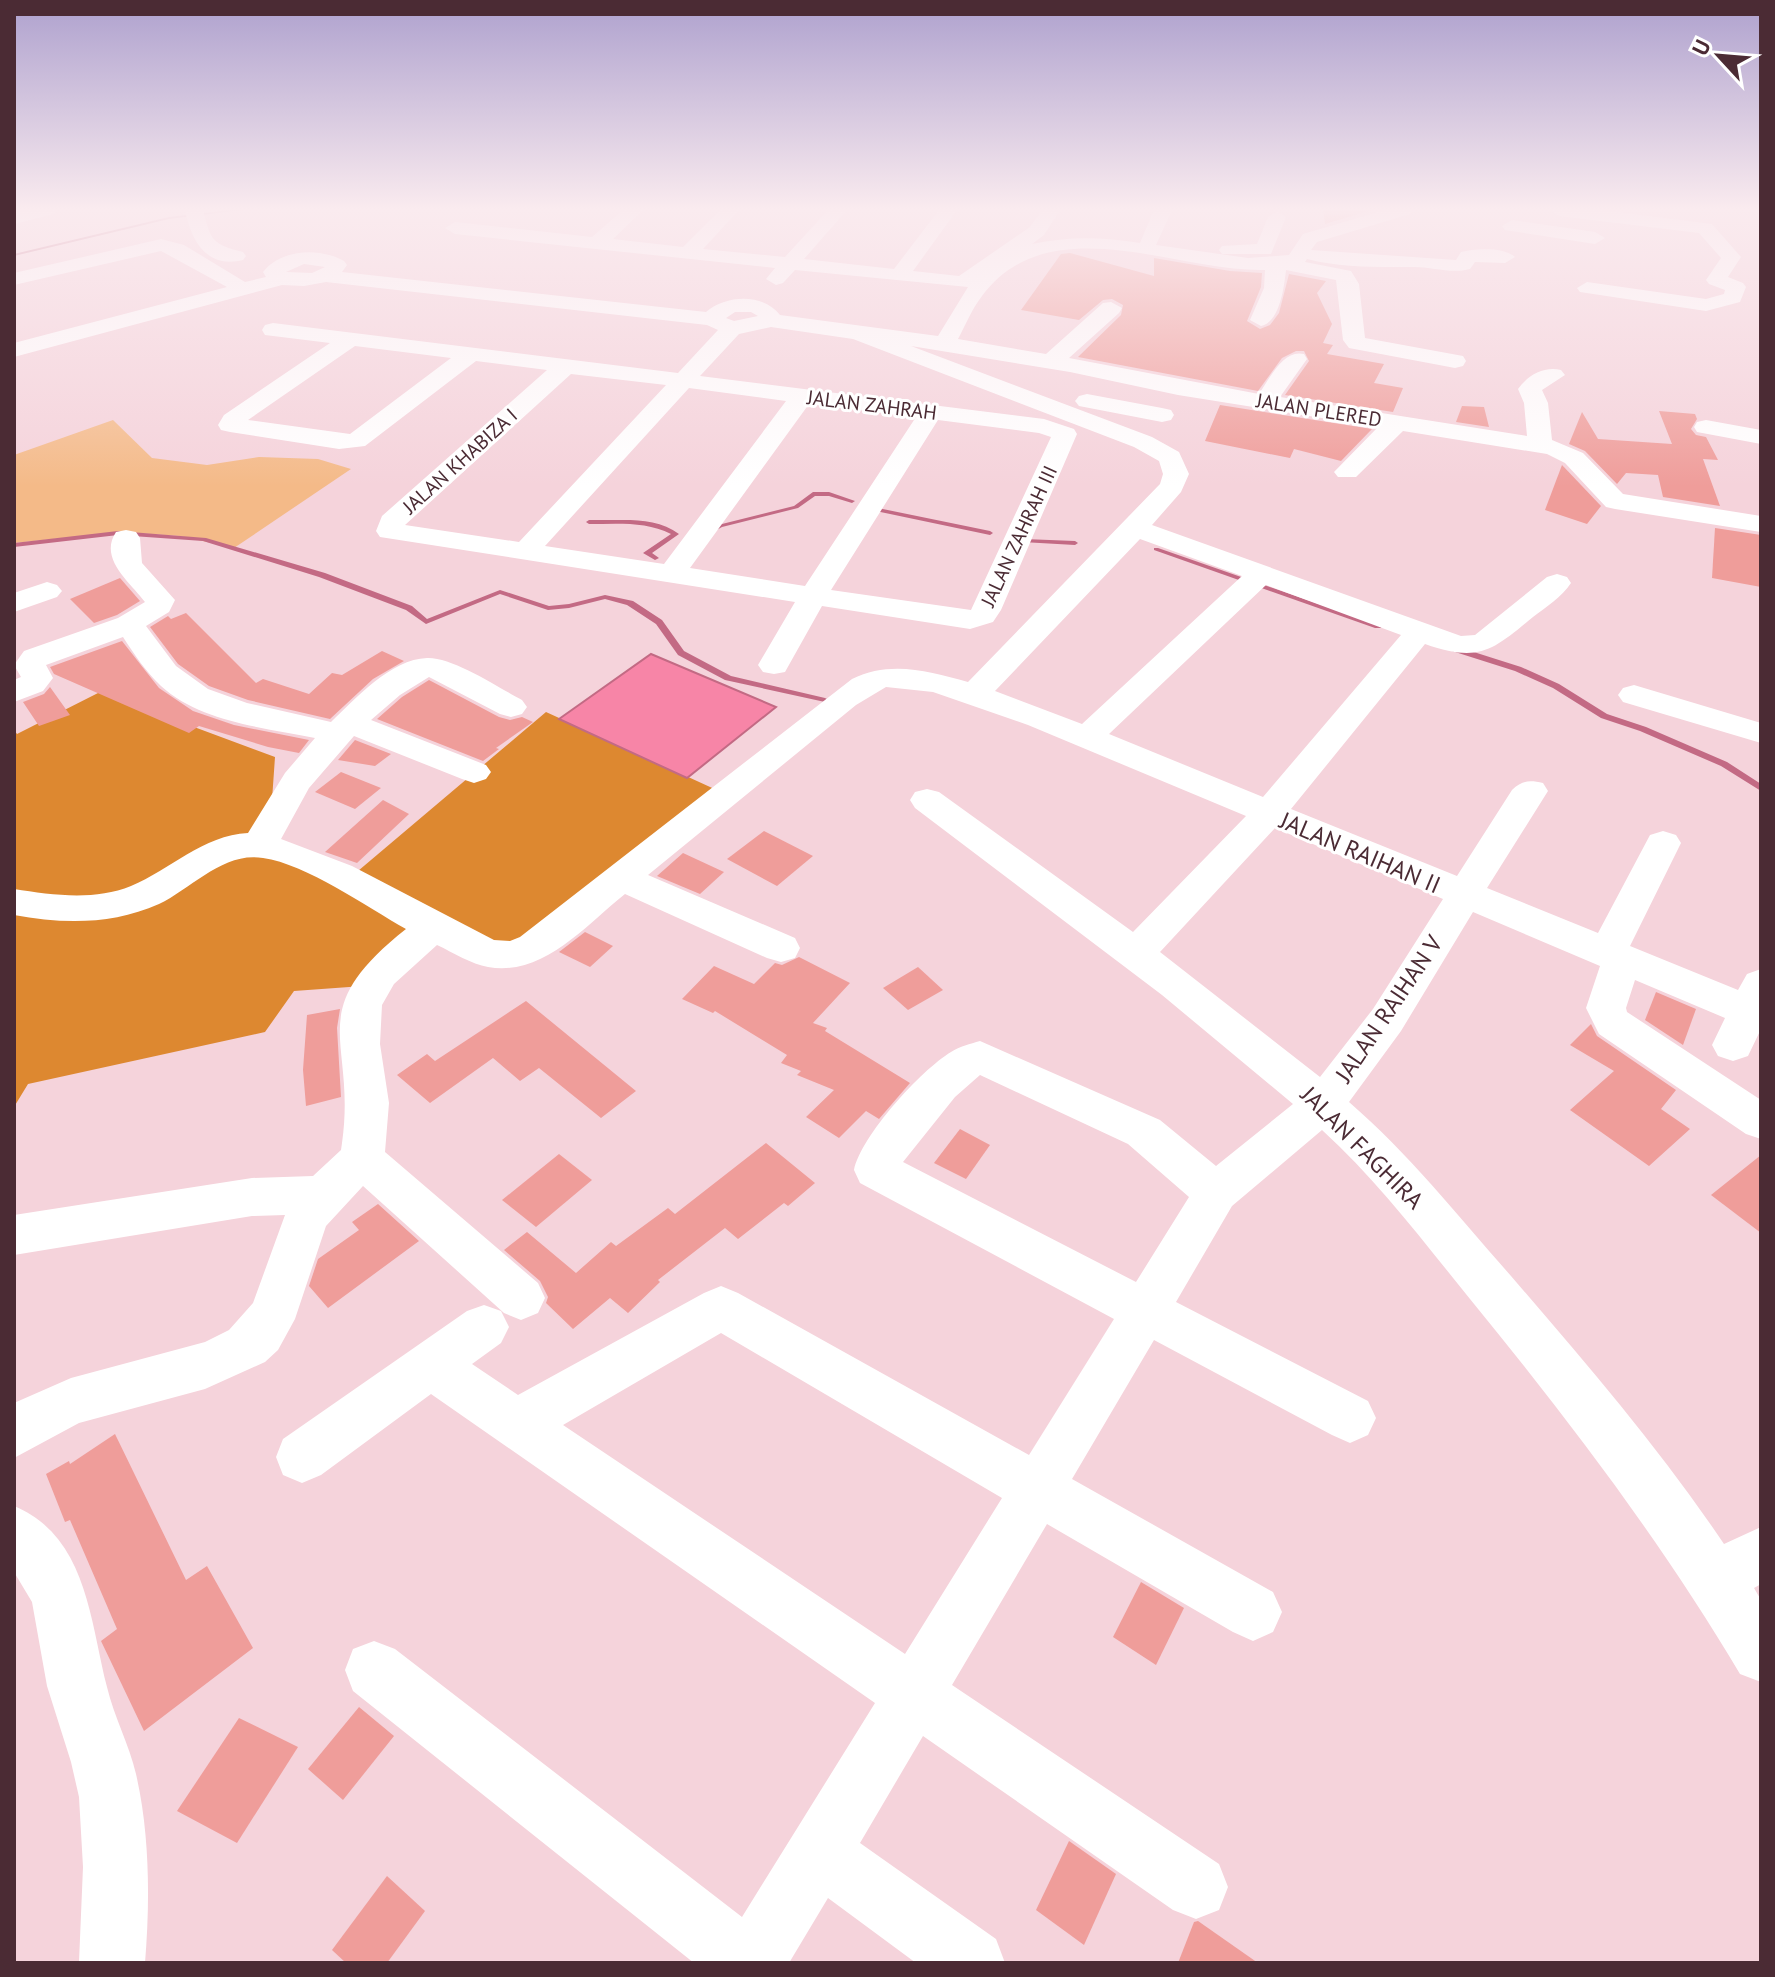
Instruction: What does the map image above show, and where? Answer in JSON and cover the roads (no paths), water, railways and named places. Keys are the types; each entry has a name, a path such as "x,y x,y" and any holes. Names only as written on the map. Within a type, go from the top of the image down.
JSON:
{"street":[{"path":"24,342 166,302"},
{"path":"24,342 168,302"},
{"path":"599,302 722,319 760,313 857,333 1143,442 1170,457 1176,474 1172,486 974,694"},
{"path":"760,313 766,302"},
{"path":"945,343 969,302"},
{"path":"1261,320 1268,302"},
{"path":"1351,302 1354,340 1357,343 1455,361"},
{"path":"1687,302 1706,305 1717,302"},
{"path":"1052,361 1111,308"},
{"path":"525,552 682,380 722,319"},
{"name":"JALAN ZAHRAH","path":"273,330 1044,426 1062,431"},
{"name":"JALAN PLERED","path":"857,333 945,343 1052,361 1178,388 1540,446 1562,451 1574,458 1615,501 1761,524"},
{"path":"351,339 230,425 339,442 356,441 471,354"},
{"path":"1265,402 1296,359"},
{"name":"JALAN KHABIZA I","path":"525,552 396,534 388,528 566,366"},
{"path":"1540,446 1536,403 1530,389 1536,382 1553,375"},
{"path":"1143,442 1177,393"},
{"path":"670,576 802,396"},
{"path":"1029,399 1073,399 1162,415"},
{"path":"774,665 812,597 931,412"},
{"path":"1347,472 1398,422"},
{"path":"1706,427 1761,437"},
{"name":"JALAN ZAHRAH III","path":"812,597 951,619 970,620 982,616 1064,438 1062,431"},
{"path":"1135,528 1253,581 1414,638 1449,643 1476,645 1486,641 1557,583"},
{"path":"14,692 35,681 37,676 30,665 35,658 129,624 154,610 160,600 128,565 126,538"},
{"path":"525,552 812,597"},
{"path":"1086,738 1253,581"},
{"path":"14,603 47,591"},
{"path":"129,624 171,678 193,694 240,710 345,729 474,772"},
{"path":"1137,952 1268,814 1414,638"},
{"path":"260,845 299,778 384,693 423,667 438,669 511,707"},
{"name":"JALAN RAIHAN II","path":"434,927 501,956 523,953 622,878 833,707 873,681 897,677 974,694 1086,738 1747,1013"},
{"path":"1634,695 1761,733"},
{"name":"JALAN RAIHAN V","path":"750,1963 1216,1193 1323,1104 1379,1031 1531,791"},
{"name":"JALAN FAGHIRA","path":"927,800 1137,952 1323,1104 1412,1196 1558,1368 1739,1566 1761,1653"},
{"path":"1663,843 1615,957 1606,1008 1613,1023 1761,1122"},
{"path":"14,902 79,908 121,905 141,898 224,851 244,845 260,845 279,849 333,873 434,927 387,968 368,991 359,1016 366,1092 362,1158 321,1195 301,1228 275,1310 259,1334 247,1346 192,1369 87,1397 45,1415 14,1433"},
{"path":"622,878 781,948"},
{"path":"1216,1193 1144,1132 980,1057 965,1063 939,1085 878,1161 876,1170 1144,1313 1350,1418"},
{"path":"302,1457 503,1312 362,1158"},
{"path":"14,1235 252,1197 321,1195"},
{"path":"517,1423 721,1308 1253,1612"},
{"path":"431,1365 1196,1887"},
{"path":"14,1533 34,1549 58,1592 70,1634 72,1664 82,1705 104,1770 113,1816 116,1862 112,1962"},
{"path":"374,1670 750,1963"},
{"path":"819,1852 972,1963"}],"waterway":[{"path":"711,531 796,507 813,494 829,494 852,501"},
{"path":"873,509 990,533"},
{"path":"589,522 645,523 676,534 647,553 655,558"},
{"path":"14,545 118,533 204,539 322,575 409,608 426,622 500,592 548,608 605,597 630,603 659,622 681,653 728,678 825,700"},
{"path":"1024,541 1075,543"},
{"path":"1156,549 1378,626"},
{"path":"1455,649 1518,669 1556,686 1604,716 1643,729 1724,764 1761,788"}]}
